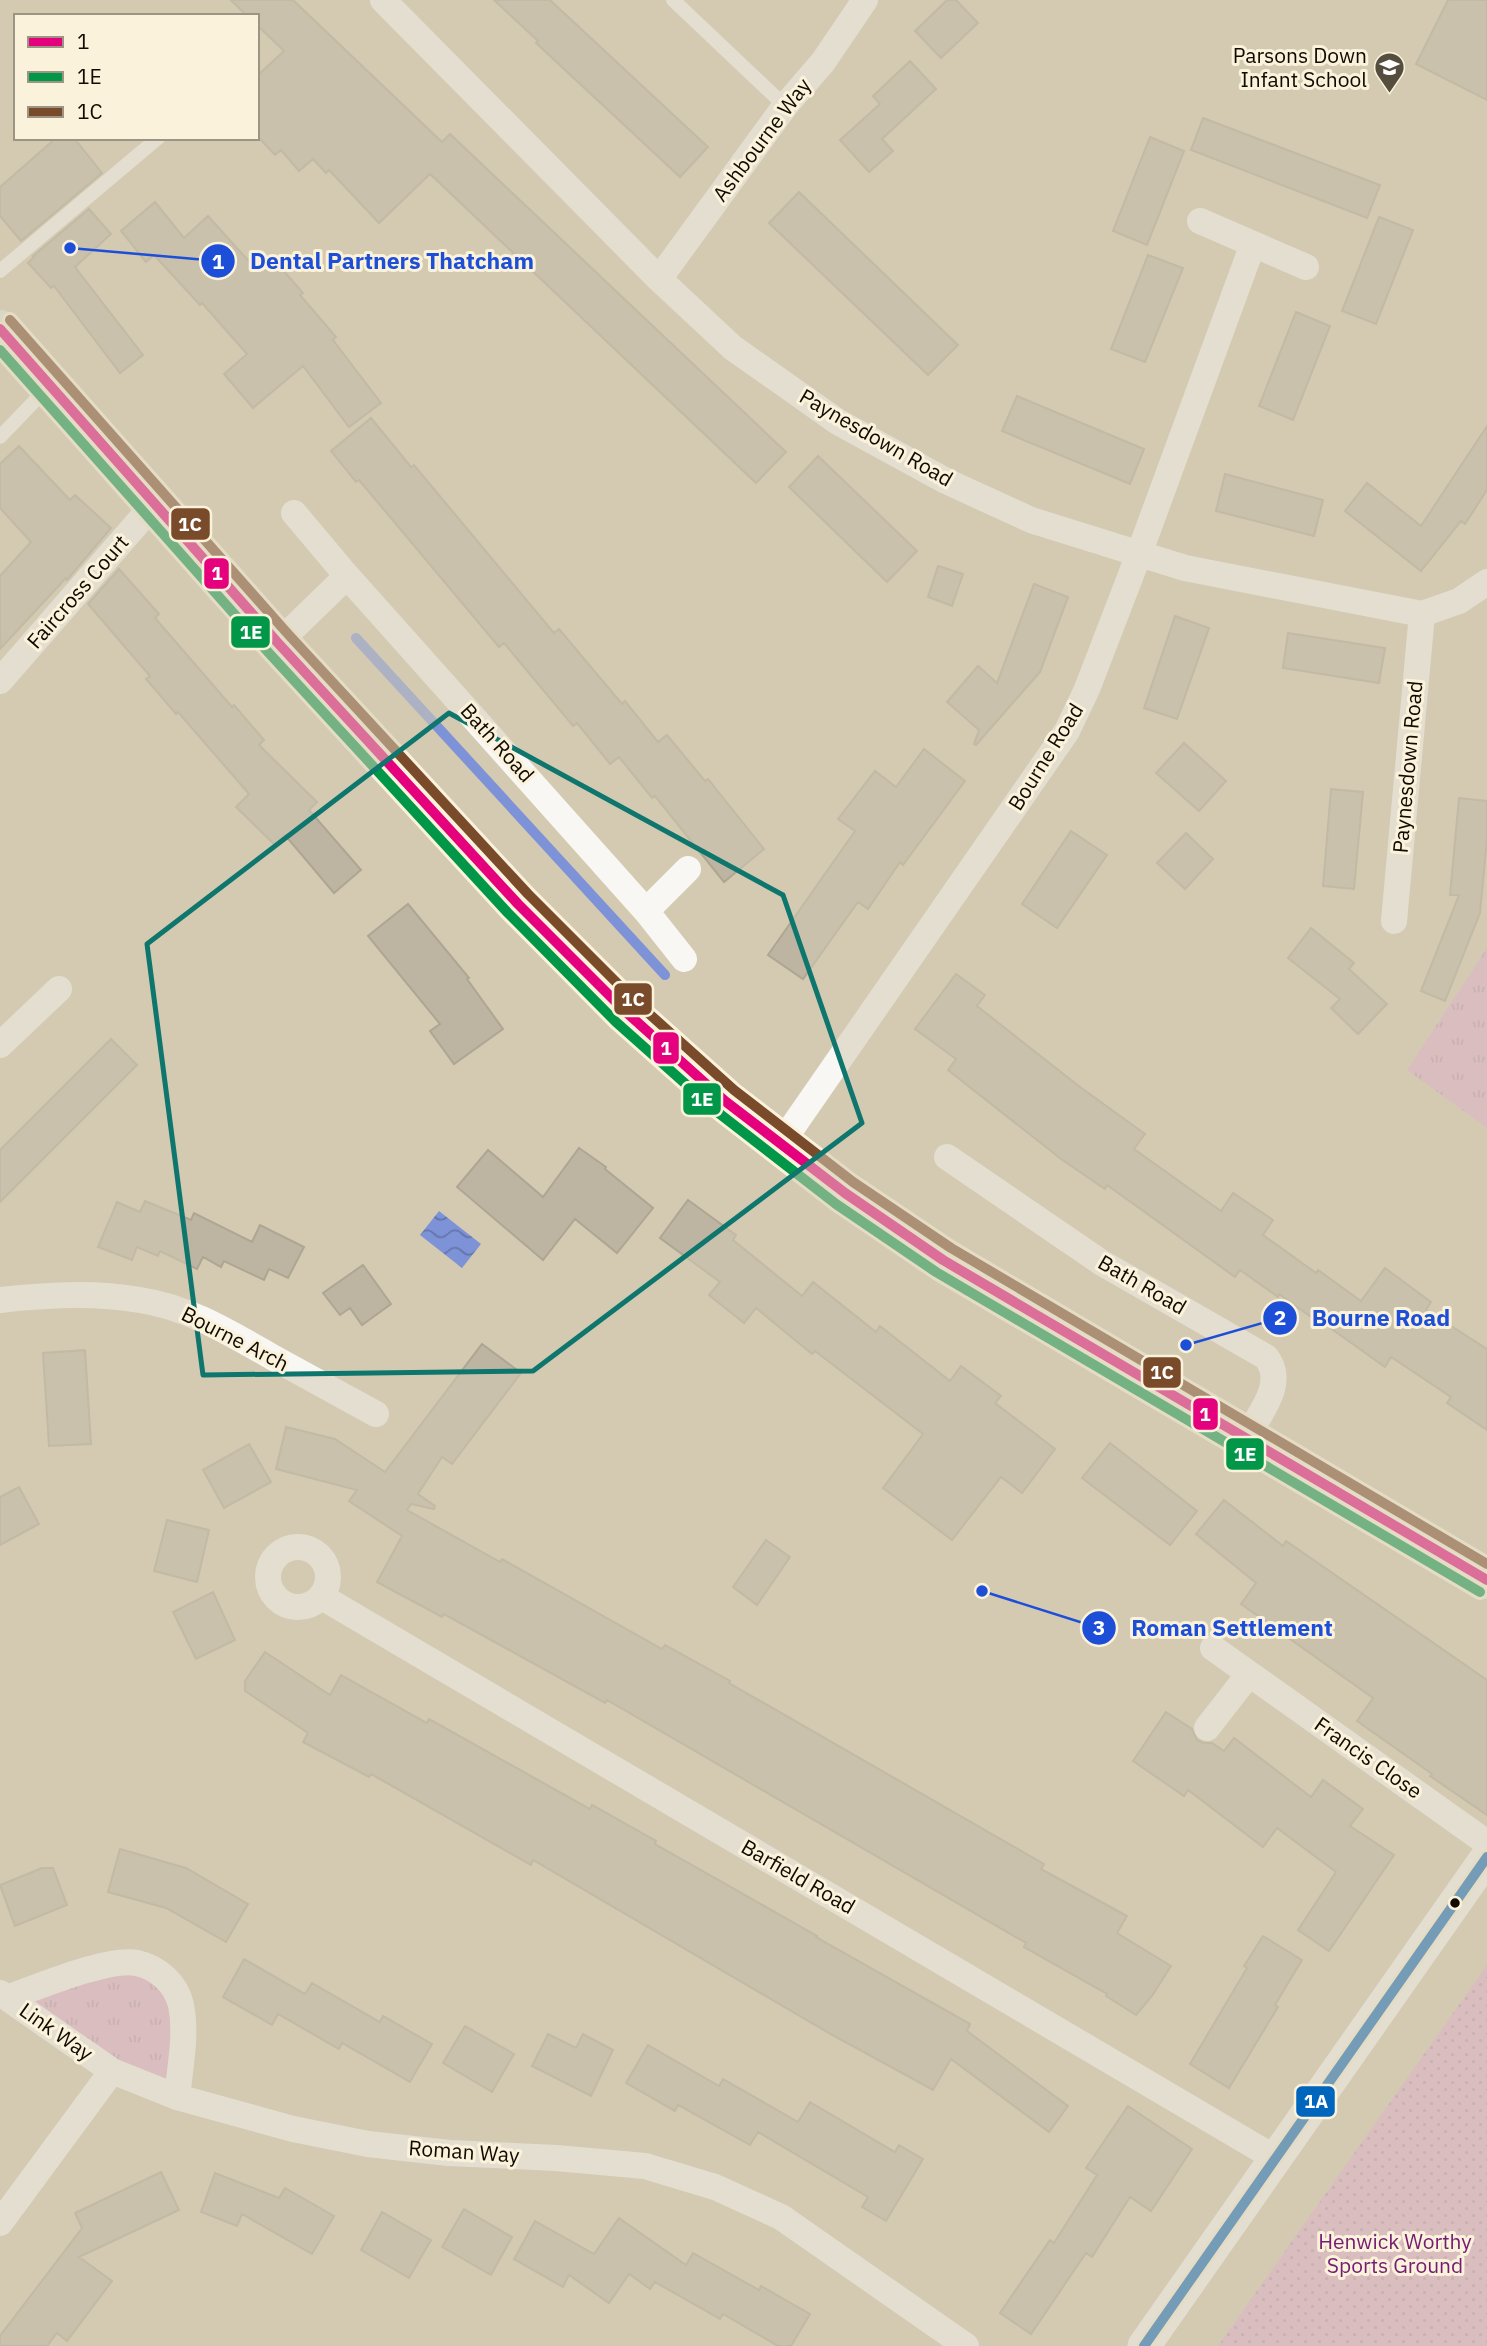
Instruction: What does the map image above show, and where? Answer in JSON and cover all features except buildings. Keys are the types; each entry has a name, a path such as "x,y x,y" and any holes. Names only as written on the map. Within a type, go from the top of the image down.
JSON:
{"main road":[{"path":"0,329 278,643 518,904 626,1012 725,1101 845,1194 943,1260 1487,1580"}],"street":[{"name":"Paynesdown Road","path":"383,0 659,279 733,348 838,422 946,481 1031,520 1185,568 1422,614 1394,921"},
{"name":"Ashbourne Way","path":"659,279 785,106 823,62 865,0"},
{"path":"1200,221 1306,267"},
{"name":"Bourne Road","path":"780,1145 1067,731 1087,689 1139,554 1253,244"},
{"name":"Faircross Court","path":"0,681 155,503"},
{"name":"Bath Road","path":"294,513 646,911 684,959"},
{"path":"278,643 348,576"},
{"path":"1422,614 1459,601 1487,582"},
{"path":"646,911 688,869"},
{"path":"0,1045 59,989"},
{"name":"Bath Road","path":"947,1157 1102,1263 1266,1357 1273,1369 1273,1388 1246,1438"},
{"name":"Bourne Arch","path":"0,1300 89,1295 140,1300 178,1309 213,1324 376,1414"},
{"name":"Barfield Road","path":"322,1597 1275,2158"},
{"name":"Francis Close","path":"1213,1648 1487,1843"},
{"path":"1208,1728 1249,1674"},
{"path":"1144,2346 1487,1857"},
{"path":"4,1996 104,1966 135,1962 158,1972 176,1990 181,2007 183,2034 177,2097"},
{"name":"Link Way","path":"4,1996 113,2071"},
{"path":"0,2223 113,2071"},
{"name":"Roman Way","path":"113,2071 177,2097 293,2129 368,2144 449,2153 645,2166 715,2187 781,2217 966,2346"}],"lane":[{"path":"673,0 785,106"},
{"path":"0,271 156,140"},
{"path":"0,438 51,384"}],"highlighted area":[{"path":"449,713 783,895 862,1123 533,1371 203,1375 147,944"}],"green space":[{"path":"1487,948 1487,1128 1407,1070"},
{"name":"Henwick Worthy Sports Ground","path":"1487,1965 1487,2346 1218,2346"},
{"path":"104,1966 168,1980 177,2097 7,1998"}],"water":[{"path":"439,1211 481,1244 462,1268 420,1235"}],"waterway":[{"path":"356,638 665,975"}],"transit line":[{"name":"1C","path":"10,320 288,634 528,894 636,1002 734,1090 853,1182 951,1248 1487,1564"},
{"name":"1","path":"0,329 278,643 518,904 626,1012 725,1101 845,1193 943,1260 1487,1580"},
{"name":"1E","path":"0,350 268,652 508,913 616,1022 716,1111 836,1204 936,1272 1480,1592"},
{"name":"1A","path":"1144,2346 1487,1857"}],"place":[{"name":"Parsons Down Infant School","path":"1390,95"},
{"name":"Dental Partners Thatcham","path":"70,248"},
{"name":"Bourne Road","path":"1186,1345"},
{"name":"Roman Settlement","path":"982,1591"}]}
